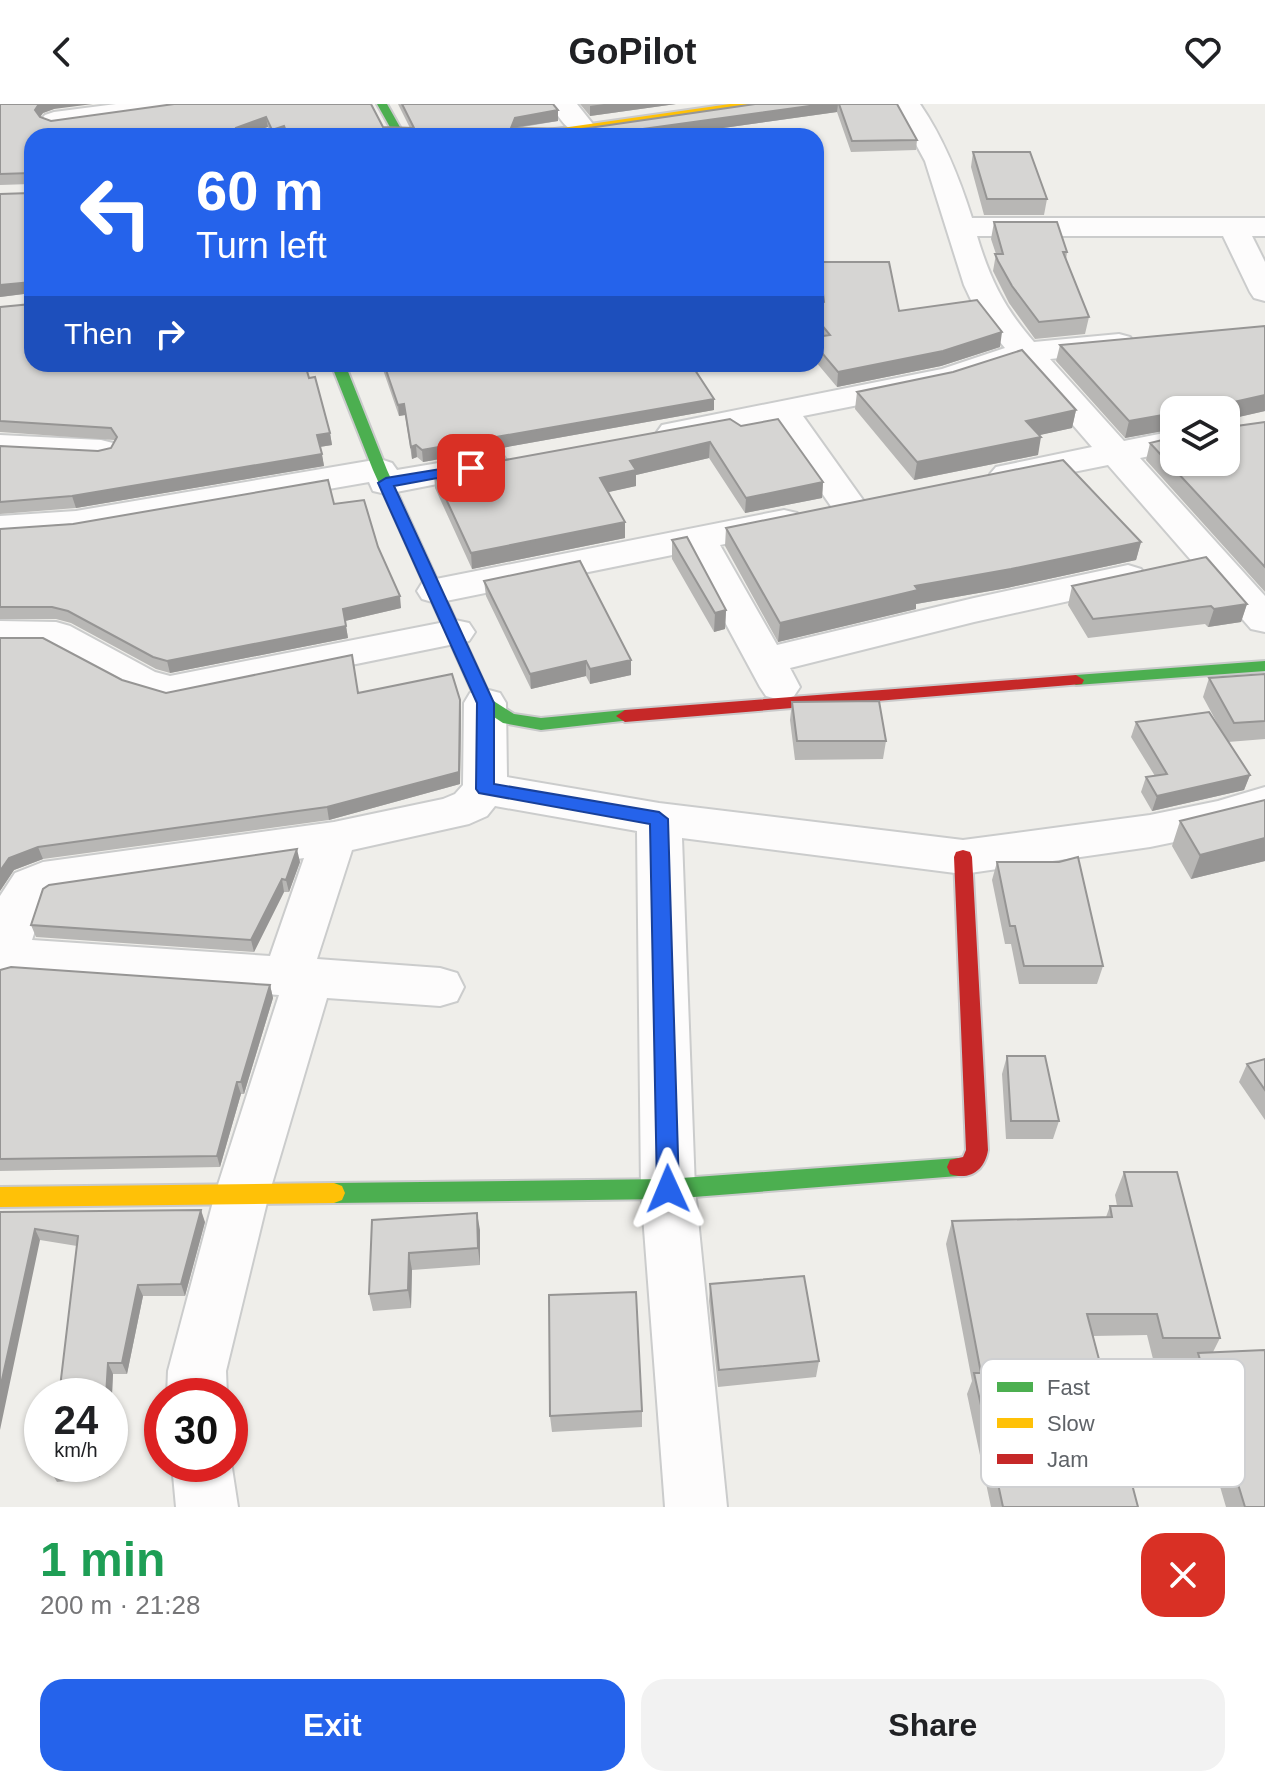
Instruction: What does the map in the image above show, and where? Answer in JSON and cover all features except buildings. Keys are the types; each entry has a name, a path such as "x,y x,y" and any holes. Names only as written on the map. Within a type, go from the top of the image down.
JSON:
{"street":[{"path":"54,120 173,104"},
{"path":"382,104 396,128"},
{"path":"563,104 583,128 752,104"},
{"path":"907,104 922,123 941,166 972,269 995,317 1265,620"},
{"path":"961,227 1265,227"},
{"path":"1233,227 1265,292"},
{"path":"640,439 949,377 1025,352 1145,341"},
{"path":"341,372 383,476 485,703 485,789 471,805 453,813 334,838 43,879 31,885 24,894 1,959 440,987"},
{"path":"436,591 866,504 782,411"},
{"path":"974,481 1160,444"},
{"path":"0,445 101,450"},
{"path":"0,527 76,522 383,476 520,459"},
{"path":"698,538 787,701"},
{"path":"766,661 974,610 1212,559"},
{"path":"0,634 56,635 141,681 170,689 455,632"},
{"path":"485,703 509,719 541,724 787,701 1265,666"},
{"path":"485,789 659,819 963,857 1150,831 1218,817 1265,803"},
{"path":"659,819 668,1189 696,1507"},
{"path":"197,1378 334,838"},
{"path":"0,1197 668,1189 969,1166 976,1158 963,857"},
{"path":"205,1482 207,1507"}],"traffic: fast":[{"path":"382,104 396,128"},
{"path":"341,372 380,470 485,703 509,719 541,724 625,716"},
{"path":"1076,680 1265,666"},
{"path":"334,1193 668,1189 958,1167"}],"traffic: slow":[{"path":"583,128 752,104"},
{"path":"0,1197 334,1193"}],"traffic: jam":[{"path":"625,716 1076,680"},
{"path":"958,1167 969,1166 976,1158 977,1150 963,857"}],"route":[{"path":"471,468 386,483 485,703 485,789 659,819 668,1189"}]}
